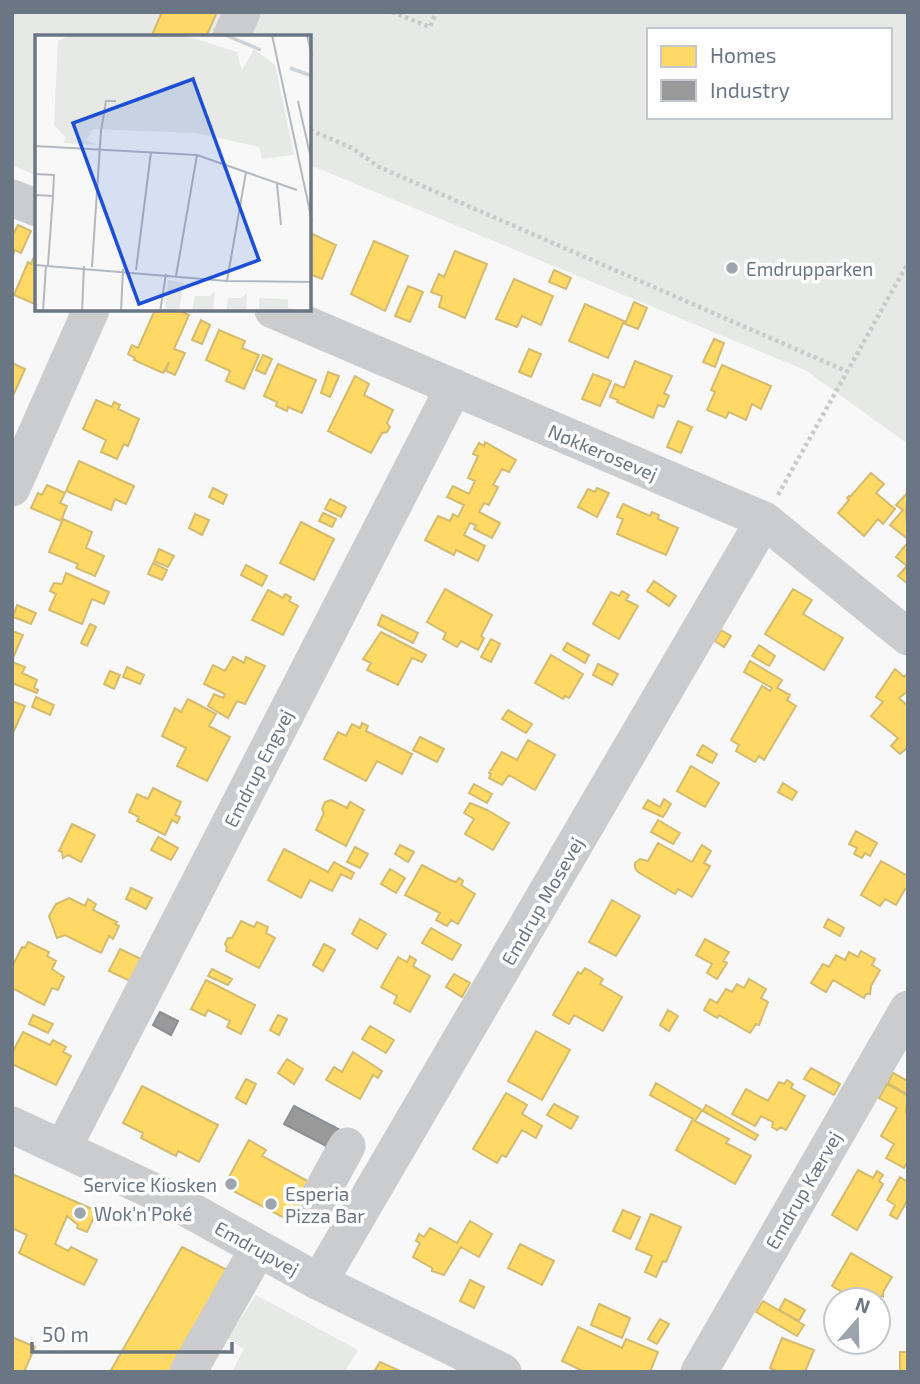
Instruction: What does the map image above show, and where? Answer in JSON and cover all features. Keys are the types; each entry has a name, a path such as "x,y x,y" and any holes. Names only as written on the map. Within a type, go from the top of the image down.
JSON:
{"street":[{"path":"232,35 242,12"},
{"path":"12,198 35,207"},
{"path":"12,488 90,312"},
{"name":"Nøkkerosevej","path":"278,312 764,520 908,637"},
{"name":"Emdrup Engvej","path":"63,1148 454,387"},
{"name":"Emdrup Mosevej","path":"319,1282 764,520"},
{"name":"Emdrup Kærvej","path":"699,1372 908,1009"},
{"name":"Emdrupvej","path":"12,1125 168,1198 319,1282 503,1372"},
{"path":"332,1172 370,1195"},
{"path":"188,1372 258,1250"}],"path":[{"path":"392,12 430,27 436,12"},
{"path":"312,131 352,148 379,167 846,371"},
{"path":"764,520 908,263"}],"shaded area":[{"name":"Emdrupparken","path":"12,12 908,12 908,444 805,370 312,166 312,35 35,35 35,175 12,165"},
{"path":"256,1295 358,1350 345,1372 232,1372 244,1349 228,1338"}],"building: Homes":[{"path":"162,12 217,12 207,35 152,35"},
{"path":"18,225 31,231 21,253 15,250 12,257 12,237"},
{"path":"312,234 336,245 322,279 312,275"},
{"path":"374,241 408,256 385,311 351,294"},
{"path":"455,251 487,264 465,318 439,307 442,296 431,292 439,274 444,277"},
{"path":"33,259 35,260 35,304 14,295 28,262 31,264"},
{"path":"554,270 571,278 566,289 549,282"},
{"path":"514,279 553,296 541,325 522,316 517,327 496,319"},
{"path":"408,286 423,292 410,322 395,316"},
{"path":"634,302 647,308 638,329 625,324"},
{"path":"585,304 624,321 608,358 569,341"},
{"path":"154,312 182,312 189,315 174,349 185,353 175,375 166,371 169,362 163,373 134,360 135,358 128,354 132,345 138,348"},
{"path":"201,320 210,325 202,344 192,340"},
{"path":"219,330 245,341 242,348 259,355 244,389 226,381 230,371 206,360"},
{"path":"714,339 724,343 715,367 703,362"},
{"path":"529,349 541,354 531,377 519,372"},
{"path":"263,355 272,359 265,374 256,370"},
{"path":"635,361 672,376 664,393 669,396 664,407 658,405 653,418 610,397 615,384 624,388"},
{"path":"12,363 25,369 12,398"},
{"path":"278,364 316,380 302,413 288,407 287,411 264,396"},
{"path":"722,365 771,386 761,409 752,404 746,420 729,412 726,418 707,410 715,392 711,390"},
{"path":"328,372 339,376 330,397 321,393"},
{"path":"593,374 611,381 600,406 582,399"},
{"path":"355,376 369,384 364,395 393,410 387,423 390,427 387,432 382,433 371,453 328,431"},
{"path":"96,400 112,407 114,402 120,405 118,409 139,419 128,446 124,444 117,459 101,452 106,440 83,429"},
{"path":"678,421 692,427 681,453 667,447"},
{"path":"485,442 516,460 509,472 502,469 493,485 498,487 489,505 484,503 479,512 500,523 492,538 474,529 476,525 470,523 464,535 485,546 478,561 456,550 454,555 425,540 438,516 450,521 453,514 458,517 464,505 447,497 453,486 469,494 475,481 468,478 478,456 473,454 479,443 484,446"},
{"path":"79,461 134,486 126,504 115,499 111,510 66,491"},
{"path":"871,473 884,484 876,493 895,509 883,524 878,519 864,536 838,513 849,500 847,498"},
{"path":"47,485 65,493 60,503 67,506 61,521 31,508 38,493 42,495"},
{"path":"213,488 227,495 223,504 209,497"},
{"path":"597,488 609,493 597,517 578,507 588,489 595,492"},
{"path":"908,492 908,539 890,525 903,510 896,505"},
{"path":"330,499 346,507 341,517 325,509"},
{"path":"623,504 650,516 652,512 659,515 658,519 678,528 666,555 617,534 623,519 617,517"},
{"path":"323,513 336,519 332,527 319,521"},
{"path":"195,514 209,520 202,535 189,528"},
{"path":"63,519 92,532 86,548 104,556 95,576 76,568 78,564 49,552"},
{"path":"301,522 334,539 314,580 280,563"},
{"path":"908,542 908,584 898,576 907,566 896,557"},
{"path":"159,549 174,556 168,567 154,561"},
{"path":"153,563 167,570 162,580 148,574"},
{"path":"246,565 267,576 262,586 241,575"},
{"path":"66,573 109,592 104,604 92,599 82,624 49,610 56,594 50,591 54,583 62,584"},
{"path":"654,581 676,596 669,606 647,591"},
{"path":"445,589 492,615 481,636 484,638 478,650 461,641 457,647 443,639 446,633 427,622"},
{"path":"793,589 812,600 803,614 843,638 824,670 765,634"},
{"path":"268,590 283,598 285,594 291,597 289,601 298,606 283,635 252,620"},
{"path":"622,591 629,595 626,600 638,606 619,639 593,624 611,592 619,596"},
{"path":"17,605 36,613 31,624 13,617"},
{"path":"382,615 418,633 413,643 378,625"},
{"path":"90,624 96,627 87,646 81,643"},
{"path":"721,630 731,636 724,647 715,641"},
{"path":"12,631 23,635 12,660"},
{"path":"381,632 426,655 422,662 412,658 398,685 367,670 371,663 363,659"},
{"path":"491,639 500,644 491,662 481,657"},
{"path":"567,643 589,655 585,663 563,650"},
{"path":"759,645 775,656 769,666 752,656"},
{"path":"551,655 583,674 569,698 565,696 563,699 535,683"},
{"path":"233,657 244,663 246,657 265,666 245,704 237,701 228,718 208,706 214,694 223,698 225,694 204,684 213,665 225,671"},
{"path":"750,661 782,680 777,688 790,695 787,700 796,706 764,760 759,756 755,762 736,751 739,745 731,740 762,686 770,691 772,688 744,672"},
{"path":"12,662 25,667 22,673 37,680 34,688 38,690 37,693 12,683"},
{"path":"598,664 618,674 612,685 593,675"},
{"path":"127,667 144,675 140,684 123,677"},
{"path":"895,669 904,677 908,673 908,691 899,698 908,706 908,747 900,754 891,746 898,738 871,716 883,702 876,697"},
{"path":"110,671 120,675 114,689 104,684"},
{"path":"36,697 54,705 50,715 32,707"},
{"path":"188,699 216,714 209,726 230,737 207,781 177,766 186,748 162,736 175,708 181,712"},
{"path":"12,701 25,706 12,735"},
{"path":"508,710 532,724 526,733 502,719"},
{"path":"362,723 368,726 366,731 412,754 402,774 377,761 366,781 324,759 338,732 346,736 352,724 360,728"},
{"path":"420,737 444,749 437,762 413,750"},
{"path":"528,740 555,755 535,790 509,775 502,785 489,778 489,773 502,752 517,760"},
{"path":"703,745 717,754 712,763 697,755"},
{"path":"691,766 719,783 705,807 677,791"},
{"path":"783,783 797,792 792,800 778,792"},
{"path":"474,784 492,794 487,803 469,793"},
{"path":"153,788 181,802 175,815 180,817 177,823 172,820 165,835 137,821 139,817 129,812 137,794 148,799"},
{"path":"664,799 671,804 663,817 643,808 648,800 660,807"},
{"path":"331,800 347,808 350,802 364,810 346,846 316,830 324,813 322,809 325,802"},
{"path":"470,803 509,823 493,850 465,834 474,819 464,813"},
{"path":"658,820 680,833 673,844 651,832"},
{"path":"72,824 95,835 81,862 68,855 63,858 62,852 59,851"},
{"path":"856,831 877,843 870,856 865,853 862,858 854,854 857,848 849,844"},
{"path":"158,837 178,848 171,860 151,850"},
{"path":"658,843 692,862 702,845 711,851 704,863 710,866 692,897 678,889 675,894 635,868 635,863 640,859 648,861"},
{"path":"400,845 414,852 408,862 395,854"},
{"path":"355,847 368,854 360,868 347,862"},
{"path":"284,849 328,872 334,862 354,873 351,879 341,874 332,891 310,880 301,898 268,880"},
{"path":"881,861 908,876 908,891 905,889 896,905 885,899 880,906 861,895"},
{"path":"422,865 450,880 456,882 459,878 463,881 461,885 475,894 458,924 451,920 447,926 436,920 440,913 405,895"},
{"path":"390,869 405,878 396,893 381,884"},
{"path":"131,888 152,898 146,909 126,899"},
{"path":"69,898 85,906 88,899 96,904 93,910 117,922 115,924 119,926 113,939 109,936 101,953 65,935 57,938 49,916 56,904"},
{"path":"612,900 640,916 616,956 589,942"},
{"path":"360,919 386,934 377,949 352,934"},
{"path":"828,919 844,928 840,936 824,927"},
{"path":"241,921 254,927 257,922 268,927 266,933 275,938 259,968 226,951 228,938 232,938"},
{"path":"431,928 461,945 452,960 422,943"},
{"path":"705,939 729,952 723,961 727,963 717,979 707,973 712,964 696,955"},
{"path":"28,942 49,952 47,956 56,961 52,969 64,977 58,990 52,988 44,1005 12,988 12,967 22,947 25,948"},
{"path":"324,944 335,950 323,971 313,965"},
{"path":"120,949 141,959 130,981 109,971"},
{"path":"861,951 875,959 872,965 880,970 871,986 870,994 866,994 864,998 833,980 826,992 811,983 823,964 829,967 836,955 845,960 849,952 858,957"},
{"path":"410,956 416,960 413,966 430,976 410,1012 394,1003 397,996 381,987 398,957 407,962"},
{"path":"585,968 603,979 600,984 622,997 603,1031 574,1015 569,1024 553,1015 578,972 581,974"},
{"path":"212,969 232,979 228,985 208,976"},
{"path":"454,974 470,983 462,997 446,987"},
{"path":"749,979 766,989 761,998 768,1002 759,1025 756,1024 750,1033 719,1015 717,1018 704,1010 710,999 717,1003 726,989 732,992 737,984 744,988"},
{"path":"206,980 255,1005 241,1034 227,1027 230,1021 208,1010 205,1016 191,1009"},
{"path":"668,1010 678,1016 669,1031 660,1025"},
{"path":"33,1015 53,1024 48,1033 29,1024"},
{"path":"278,1015 287,1019 279,1035 270,1030"},
{"path":"370,1026 394,1040 386,1053 362,1039"},
{"path":"536,1031 570,1050 542,1100 508,1081"},
{"path":"23,1032 50,1045 53,1040 66,1047 63,1052 71,1056 56,1085 12,1064 12,1053"},
{"path":"353,1052 382,1071 378,1078 373,1075 360,1099 326,1080 334,1067 342,1072"},
{"path":"287,1059 303,1069 294,1084 278,1073"},
{"path":"811,1068 840,1084 834,1095 804,1079"},
{"path":"893,1073 908,1081 907,1094 888,1083"},
{"path":"246,1079 256,1084 246,1104 236,1098"},
{"path":"787,1080 793,1084 791,1088 805,1096 786,1130 781,1127 777,1130 772,1127 773,1122 761,1116 755,1126 732,1114 746,1089 768,1101 779,1082 784,1084"},
{"path":"656,1083 702,1110 695,1121 729,1139 726,1143 751,1156 735,1184 676,1150 693,1119 650,1095"},
{"path":"887,1084 908,1096 908,1161 904,1168 886,1158 894,1144 881,1136 897,1108 879,1098"},
{"path":"142,1086 218,1125 199,1162 178,1151 176,1156 141,1138 143,1133 123,1123"},
{"path":"506,1093 527,1105 522,1114 542,1126 536,1138 522,1130 506,1157 502,1155 497,1163 473,1149"},
{"path":"554,1104 578,1117 571,1129 547,1115"},
{"path":"706,1105 758,1135 755,1140 703,1111"},
{"path":"249,1140 266,1150 262,1156 311,1183 290,1221 224,1186"},
{"path":"858,1170 873,1178 877,1171 883,1175 879,1181 883,1184 857,1230 832,1215"},
{"path":"12,1174 97,1211 87,1232 77,1228 78,1225 67,1216 55,1244 68,1251 71,1247 97,1260 84,1285 19,1253 27,1235 12,1228"},
{"path":"900,1177 908,1182 908,1199 897,1219 890,1215 895,1205 887,1200"},
{"path":"623,1210 640,1217 630,1239 613,1231"},
{"path":"651,1214 681,1227 666,1262 663,1261 656,1277 645,1272 652,1256 636,1249"},
{"path":"470,1221 492,1234 479,1257 461,1247 444,1275 432,1271 432,1268 413,1257 420,1243 416,1241 419,1234 424,1237 430,1228 457,1243"},
{"path":"520,1244 554,1261 542,1285 508,1268"},
{"path":"182,1247 229,1271 171,1372 110,1372"},
{"path":"851,1253 892,1277 887,1286 832,1286"},
{"path":"470,1280 484,1287 474,1308 460,1301"},
{"path":"785,1299 805,1310 799,1321 779,1310"},
{"path":"763,1301 804,1325 797,1336 756,1312"},
{"path":"599,1304 630,1318 622,1338 591,1325"},
{"path":"660,1319 669,1324 657,1344 648,1339"},
{"path":"578,1327 622,1348 626,1339 658,1352 650,1372 585,1372 562,1361"},
{"path":"12,1337 35,1347 24,1372 12,1372"},
{"path":"782,1338 814,1350 805,1372 778,1372 770,1368"},
{"path":"900,1352 908,1352 908,1372 900,1372"},
{"path":"380,1362 402,1372 374,1372"}],"building: Industry":[{"path":"160,1012 178,1021 171,1035 153,1025"},
{"path":"294,1106 340,1130 330,1148 284,1124"}],"place":[{"name":"Emdrupparken","path":"732,268"},
{"name":"Service Kiosken","path":"231,1184"},
{"name":"Esperia Pizza Bar","path":"271,1204"},
{"name":"Wok'n'Poké","path":"80,1213"}]}
